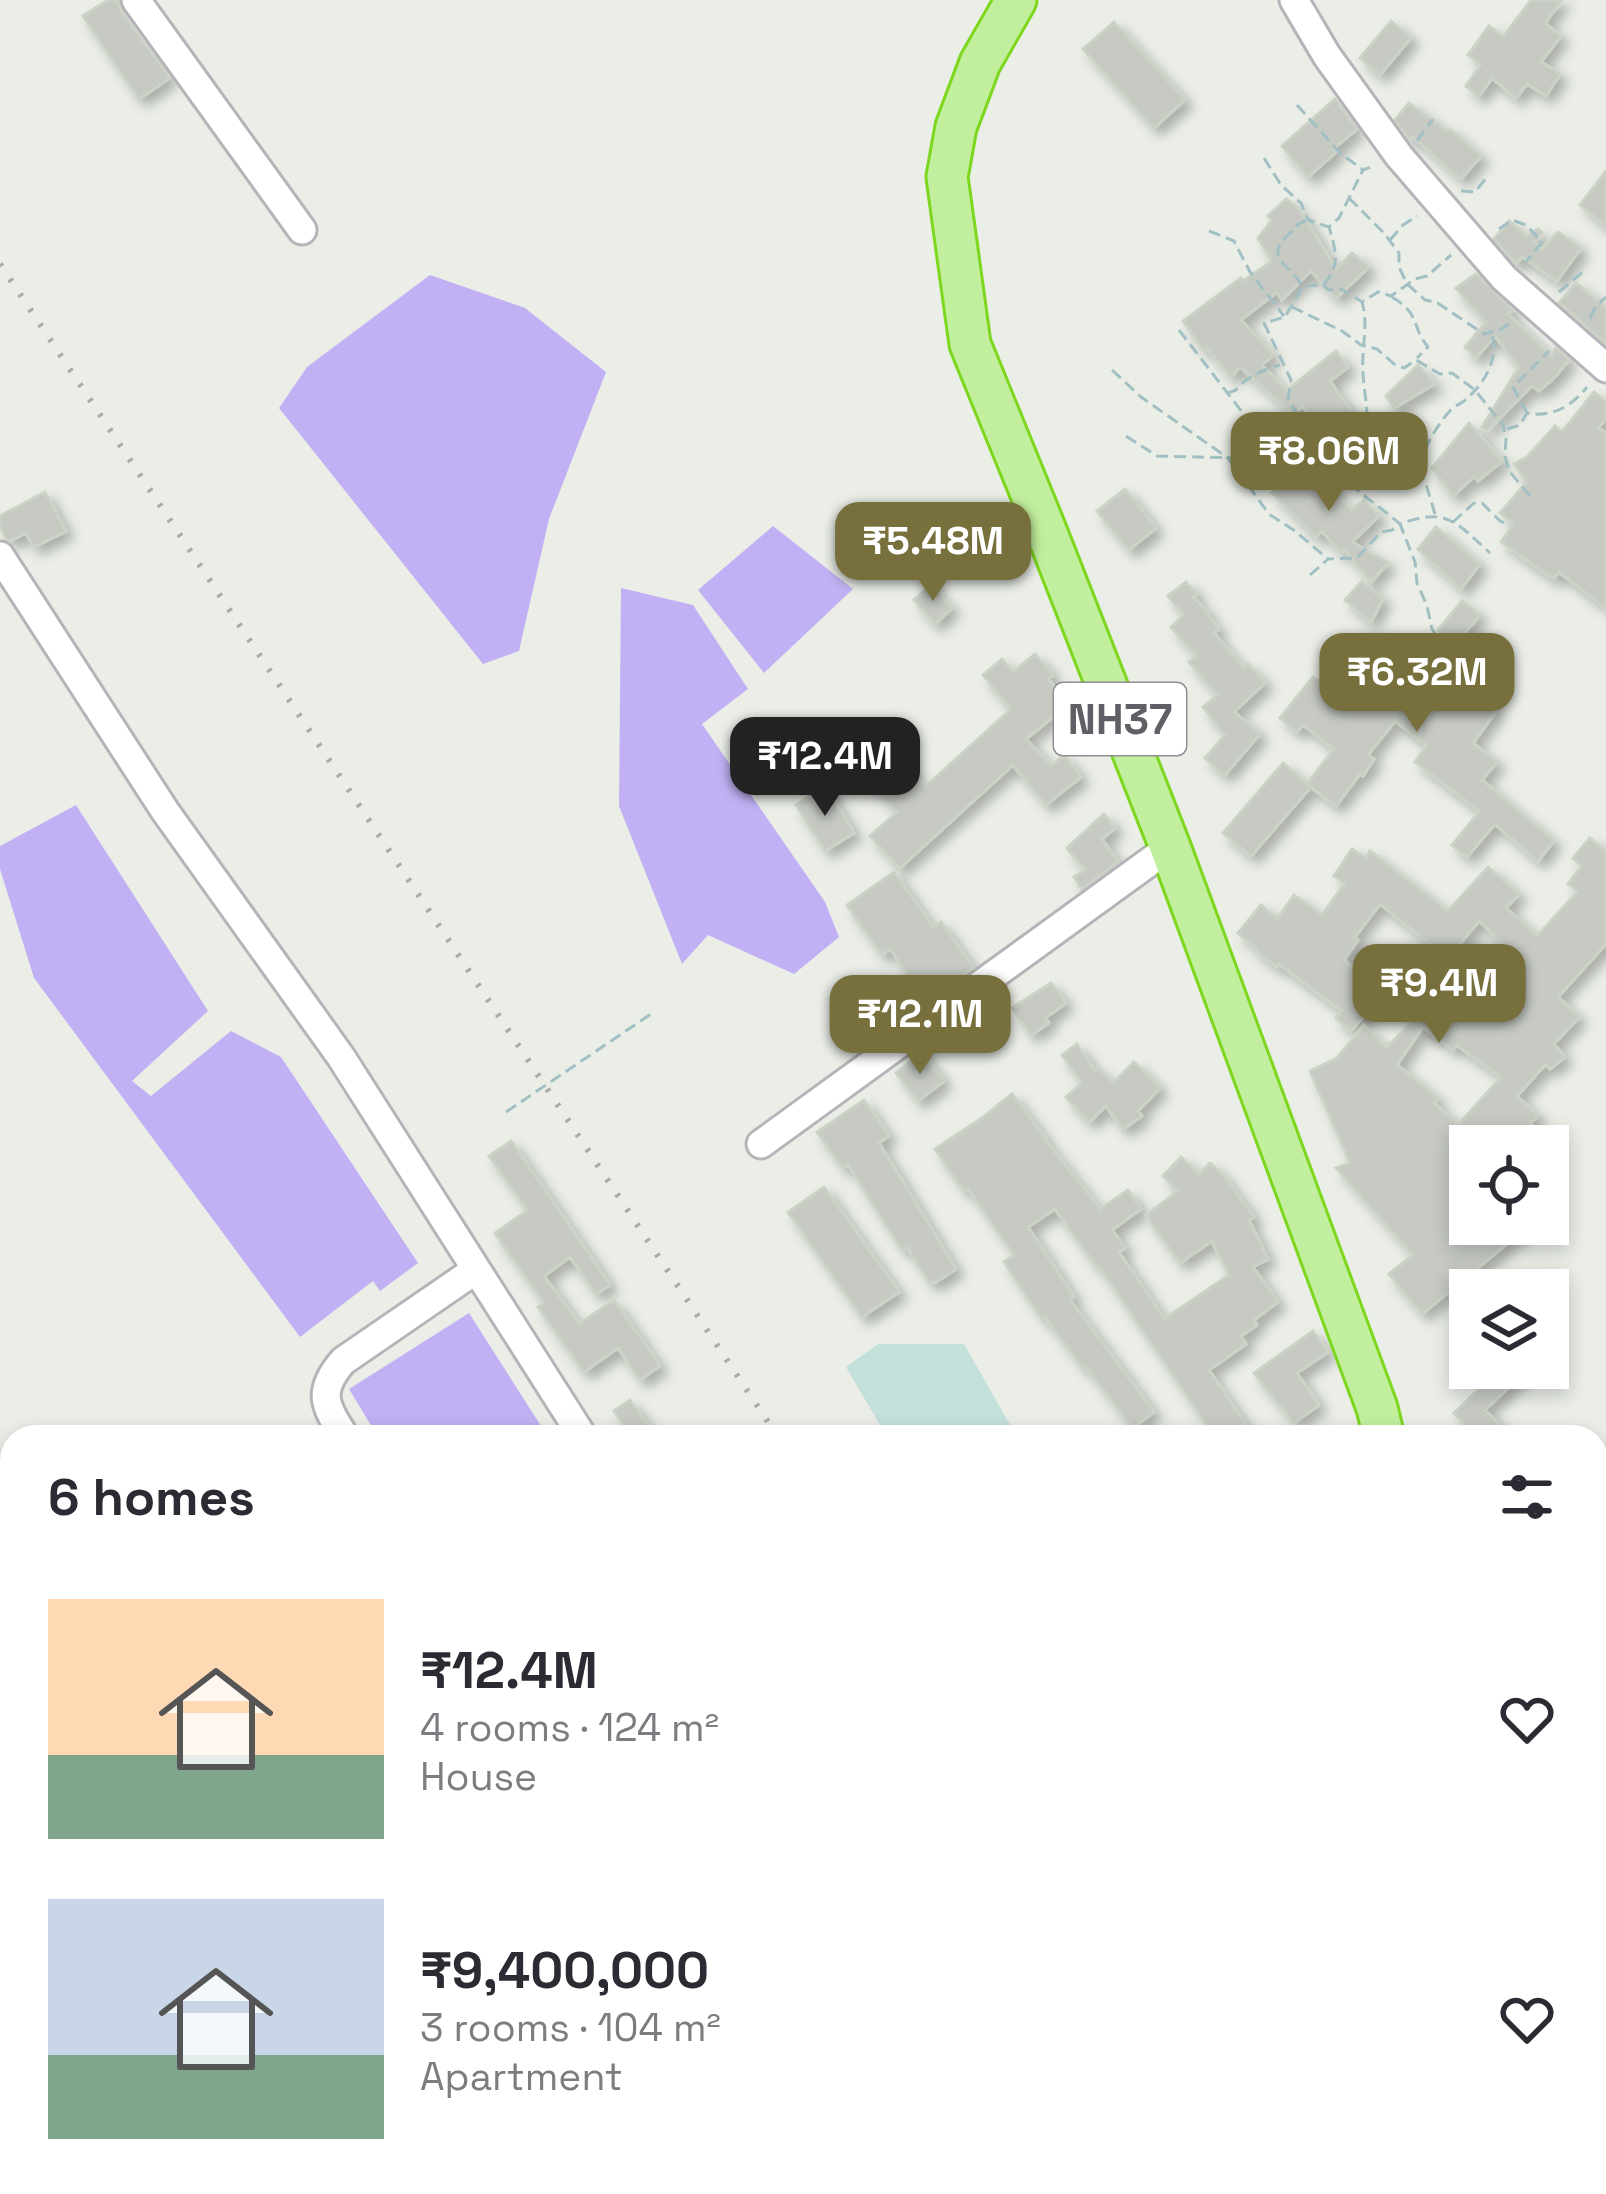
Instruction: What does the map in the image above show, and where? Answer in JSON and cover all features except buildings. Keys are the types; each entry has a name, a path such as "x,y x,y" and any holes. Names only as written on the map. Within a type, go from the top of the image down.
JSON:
{"highway":[{"name":"NH37","path":"1016,0 980,63 956,127 947,177 970,344 1170,847 1381,1425"}],"street":[{"path":"136,0 302,230"},
{"path":"1294,0 1327,56 1397,153 1504,278 1605,367"},
{"path":"0,556 165,811 341,1057 575,1425"},
{"path":"761,1144 1170,847"},
{"path":"337,1425 327,1410 326,1392 343,1361 475,1270"}],"path":[{"path":"1297,105 1363,170"},
{"path":"1329,226 1340,218 1363,170 1397,153"},
{"path":"1264,158 1301,203 1308,220"},
{"path":"1390,240 1420,212 1465,190 1478,190 1487,177"},
{"path":"1349,198 1400,253 1399,267 1407,284 1480,332 1491,333 1542,312 1585,270"},
{"path":"1308,220 1329,226"},
{"path":"1303,286 1281,262 1277,250 1281,240 1308,220"},
{"path":"1391,296 1448,260 1468,236 1497,230 1512,220 1526,225 1542,242"},
{"path":"1303,286 1323,285 1334,274 1329,226"},
{"path":"1208,231 1234,241 1250,272 1285,317"},
{"path":"1303,286 1285,317 1264,323 1291,380 1288,399 1300,418 1298,439 1332,452 1361,442 1367,424 1366,314 1362,302 1350,293 1323,285"},
{"path":"1292,307 1377,349 1404,368 1428,347 1404,303 1378,292 1362,302"},
{"path":"1179,330 1250,421 1298,450"},
{"path":"1415,470 1429,440 1451,409 1475,390 1494,358 1491,333"},
{"path":"1527,413 1513,387 1565,333"},
{"path":"1416,360 1440,374 1452,373 1475,390 1505,430 1509,471 1532,497"},
{"path":"1227,393 1281,365"},
{"path":"1527,413 1544,416 1576,402 1605,367"},
{"path":"1112,370 1141,397 1228,458 1269,514 1328,559"},
{"path":"1505,430 1520,425 1527,413"},
{"path":"1126,436 1157,456 1280,459 1309,446"},
{"path":"1332,452 1337,470 1348,482 1400,524 1432,629 1444,647 1464,656"},
{"path":"1348,482 1364,478 1394,452 1406,458 1425,481 1435,514"},
{"path":"1452,523 1474,503 1481,503 1510,525"},
{"path":"1310,575 1328,559 1357,558 1381,532 1435,514 1490,553"},
{"path":"506,1112 652,1014"}],"shaded area":[{"path":"430,275 525,308 606,372 549,519 519,651 483,664 279,408 307,367"},
{"path":"773,526 853,589 764,673 698,590"},
{"path":"621,588 693,605 748,689 702,724 825,902 839,937 794,974 708,935 682,964 619,806"},
{"path":"76,805 208,1011 132,1081 151,1096 231,1031 281,1057 418,1263 380,1291 373,1281 300,1337 34,978 0,869 0,846"},
{"path":"469,1313 540,1425 371,1425 349,1389"},
{"path":"878,1344 964,1344 1010,1425 880,1425 846,1367"}],"railway":[{"path":"0,264 770,1425"}]}
